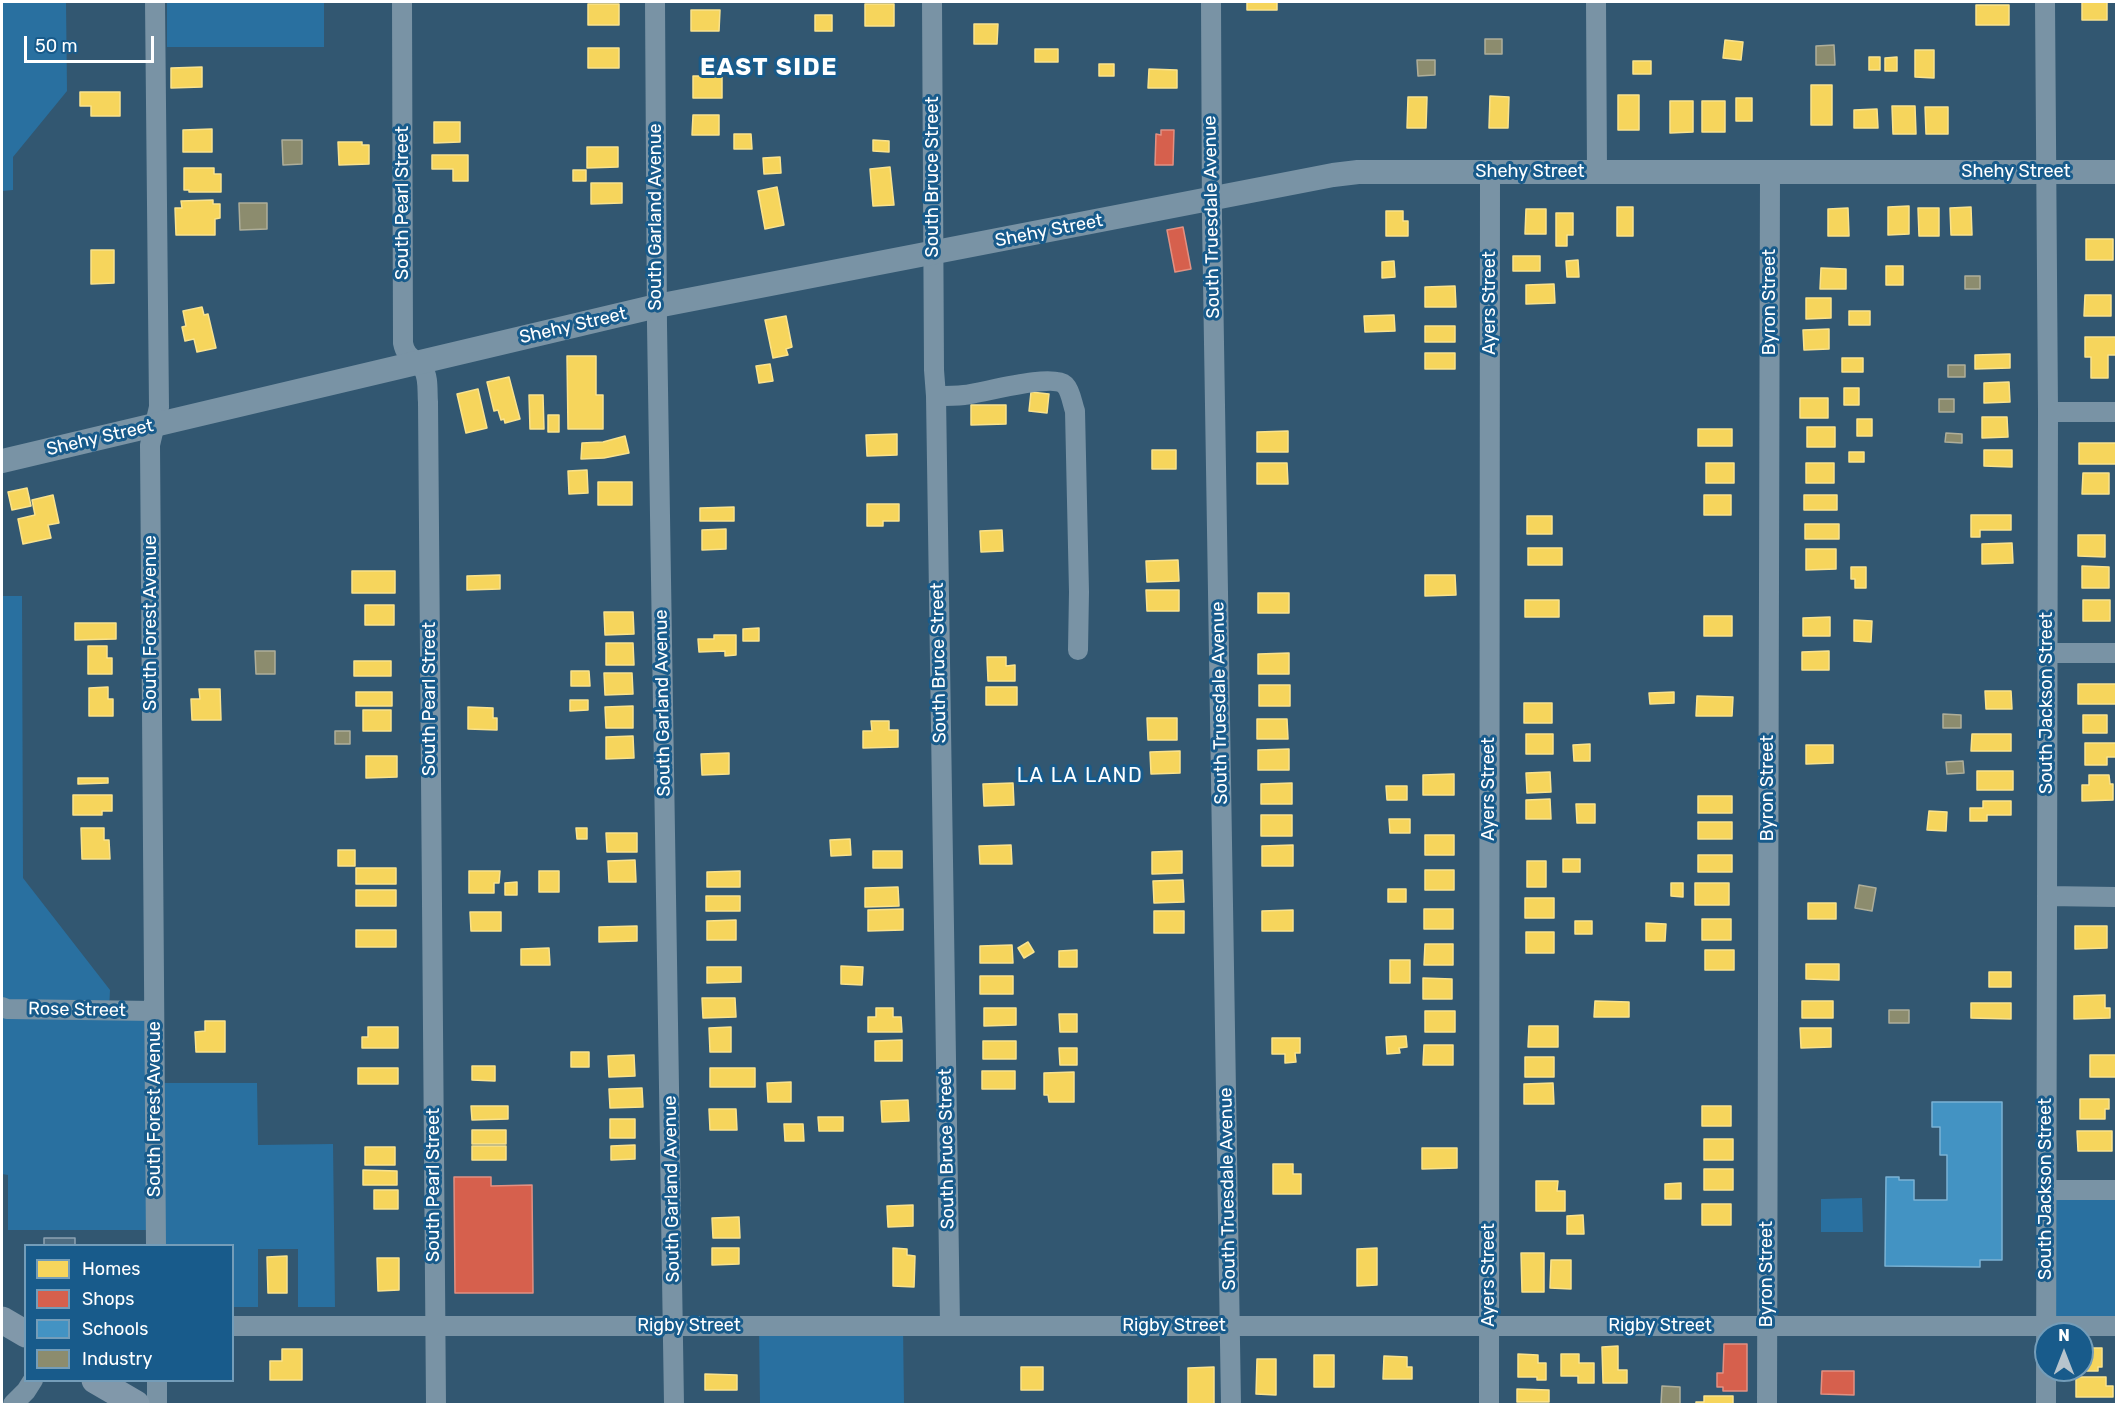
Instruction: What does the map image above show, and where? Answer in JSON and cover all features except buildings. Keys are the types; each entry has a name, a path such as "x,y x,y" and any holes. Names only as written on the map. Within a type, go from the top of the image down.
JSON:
{"main road":[{"path":"2,1320 24,1333"},
{"path":"98,1382 136,1404"}],"street":[{"name":"South Forest Avenue","path":"155,2 159,407 150,440 156,1244"},
{"name":"South Pearl Street","path":"402,2 403,343 405,351 424,369 428,402 436,1404"},
{"name":"South Garland Avenue","path":"655,2 657,306 674,1404"},
{"name":"South Bruce Street","path":"932,2 933,253 950,1325"},
{"name":"South Truesdale Avenue","path":"1211,2 1211,199 1231,1404"},
{"path":"1596,2 1597,171"},
{"name":"South Jackson Street","path":"2045,2 2048,412 2046,1322"},
{"name":"Shehy Street","path":"2,461 657,306 1334,175 1358,172 1597,171 2116,172"},
{"name":"Byron Street","path":"1767,1404 1770,172"},
{"name":"Ayers Street","path":"1489,1404 1490,173"},
{"path":"936,396 962,395 1041,381 1056,381 1064,384 1070,393 1075,411 1078,650"},
{"path":"2048,412 2116,412"},
{"path":"2048,653 2116,653"},
{"path":"2047,896 2116,897"},
{"name":"Rose Street","path":"2,1006 7,1009 154,1011"},
{"path":"2046,1190 2116,1190"},
{"name":"Rigby Street","path":"234,1326 2034,1326"},
{"name":"Rigby Street","path":"2094,1326 2116,1326"},
{"path":"14,1404 32,1382"},
{"path":"157,1382 157,1404"},
{"name":"South Jackson Street","path":"2046,1382 2046,1404"}],"shaded area":[{"path":"2,2 66,2 67,91 13,157 13,190 2,191"},
{"path":"167,2 324,2 324,47 167,47"},
{"path":"2,596 22,596 23,878 110,990 109,1011 154,1011 155,1083 257,1083 258,1145 333,1144 335,1307 298,1307 298,1249 258,1249 258,1307 234,1307 234,1244 156,1244 155,1230 8,1230 8,1175 2,1174"},
{"path":"2046,1190 2116,1190 2116,1326 2094,1326 2094,1322 2046,1322"},
{"path":"1862,1198 1863,1232 1821,1232 1821,1199"},
{"path":"759,1326 903,1326 904,1404 760,1404"}],"district":[{"name":"EAST SIDE","path":"769,68"},
{"name":"LA LA LAND","path":"1080,776"}]}
